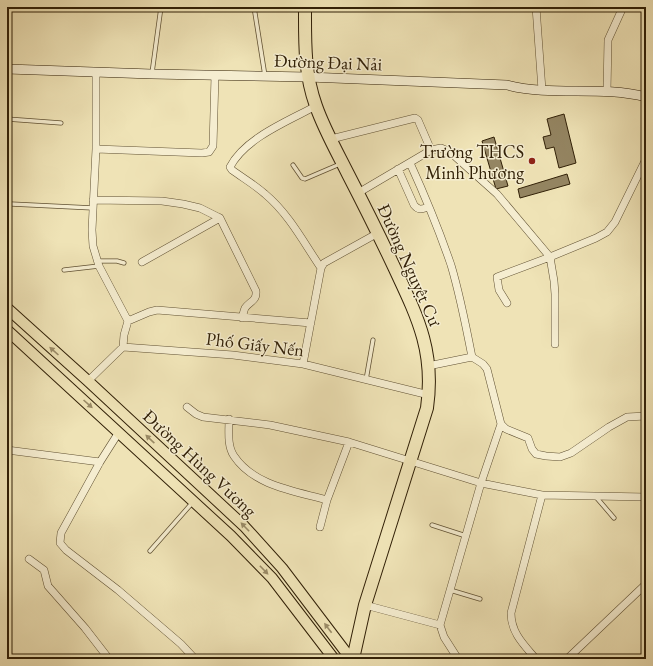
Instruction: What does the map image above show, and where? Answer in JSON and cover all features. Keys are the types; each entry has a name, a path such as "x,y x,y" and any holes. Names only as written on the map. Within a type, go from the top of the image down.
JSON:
{"highway":[{"name":"Đường Nguyệt Cư","path":"305,7 305,51 308,77 316,106 342,163 378,233 413,308 420,326 426,349 428,366 429,395 427,408 365,605 352,659"}],"main road":[{"name":"Đường Hùng Vương","path":"7,308 244,526 282,568 352,659"},
{"name":"Đường Hùng Vương","path":"7,330 231,536 272,578 334,659"},
{"path":"66,384 78,372"}],"street":[{"path":"536,7 542,90"},
{"path":"607,91 608,40 623,7"},
{"name":"Đường Đại Nải","path":"7,69 96,73 308,77 507,85 526,89 542,90 607,91 634,94 646,98"},
{"path":"88,381 123,347 124,335 128,321 98,264 93,246 92,230 96,149 96,73"},
{"path":"96,149 209,152 213,146 215,76"},
{"path":"316,106 256,138 246,146 230,167 232,170 265,193 278,207 290,221 321,268"},
{"path":"331,139 415,118 418,120 431,150"},
{"path":"358,193 431,150 441,148 450,152 487,184 550,257 555,294 555,344"},
{"path":"508,303 499,290 497,277 550,257 607,232 615,222 646,159"},
{"path":"410,162 451,266 472,357"},
{"path":"398,169 414,205 420,210 429,207"},
{"path":"93,204 162,201 200,208 220,218 257,296 245,308 242,318"},
{"path":"142,262 220,218"},
{"path":"303,364 321,268 328,259 378,233"},
{"path":"128,321 157,310 311,323"},
{"name":"Phố Giấy Nến","path":"123,347 233,355 303,364 429,395"},
{"path":"428,366 472,357 483,364 487,369 501,424 506,429 528,438 532,450 536,454 560,456 577,449 609,427 627,417 646,416"},
{"path":"187,407 203,417 270,425 349,442 481,483 542,495 646,497"},
{"path":"228,419 229,442 233,455 245,468 258,478 276,486 327,500"},
{"path":"458,659 444,637 440,625 481,483 501,424"},
{"path":"119,432 100,462 61,533 60,543 66,550 118,590 181,644 195,659"},
{"path":"320,527 327,500 349,442"},
{"path":"7,450 100,462"},
{"path":"536,659 516,636 510,613 542,495"},
{"path":"29,558 44,570 48,586 86,628 109,659"},
{"path":"567,659 646,584"},
{"path":"365,605 440,625"}],"lane":[{"path":"152,74 161,7"},
{"path":"254,7 265,77"},
{"path":"7,119 61,123"},
{"path":"293,165 302,178 305,179 342,163"},
{"path":"11,204 93,204"},
{"path":"64,270 113,260 124,263"},
{"path":"366,380 373,340"},
{"path":"595,496 614,518"},
{"path":"150,551 193,501"},
{"path":"432,526 466,536"},
{"path":"450,590 480,599"}],"building":[{"path":"564,114 576,163 559,168 554,147 546,149 543,137 551,135 547,119"},
{"path":"494,137 508,186 496,189 482,141"},
{"path":"567,174 570,184 520,198 518,189"}],"place":[{"name":"Trường THCS Minh Phương","path":"532,161"}]}
